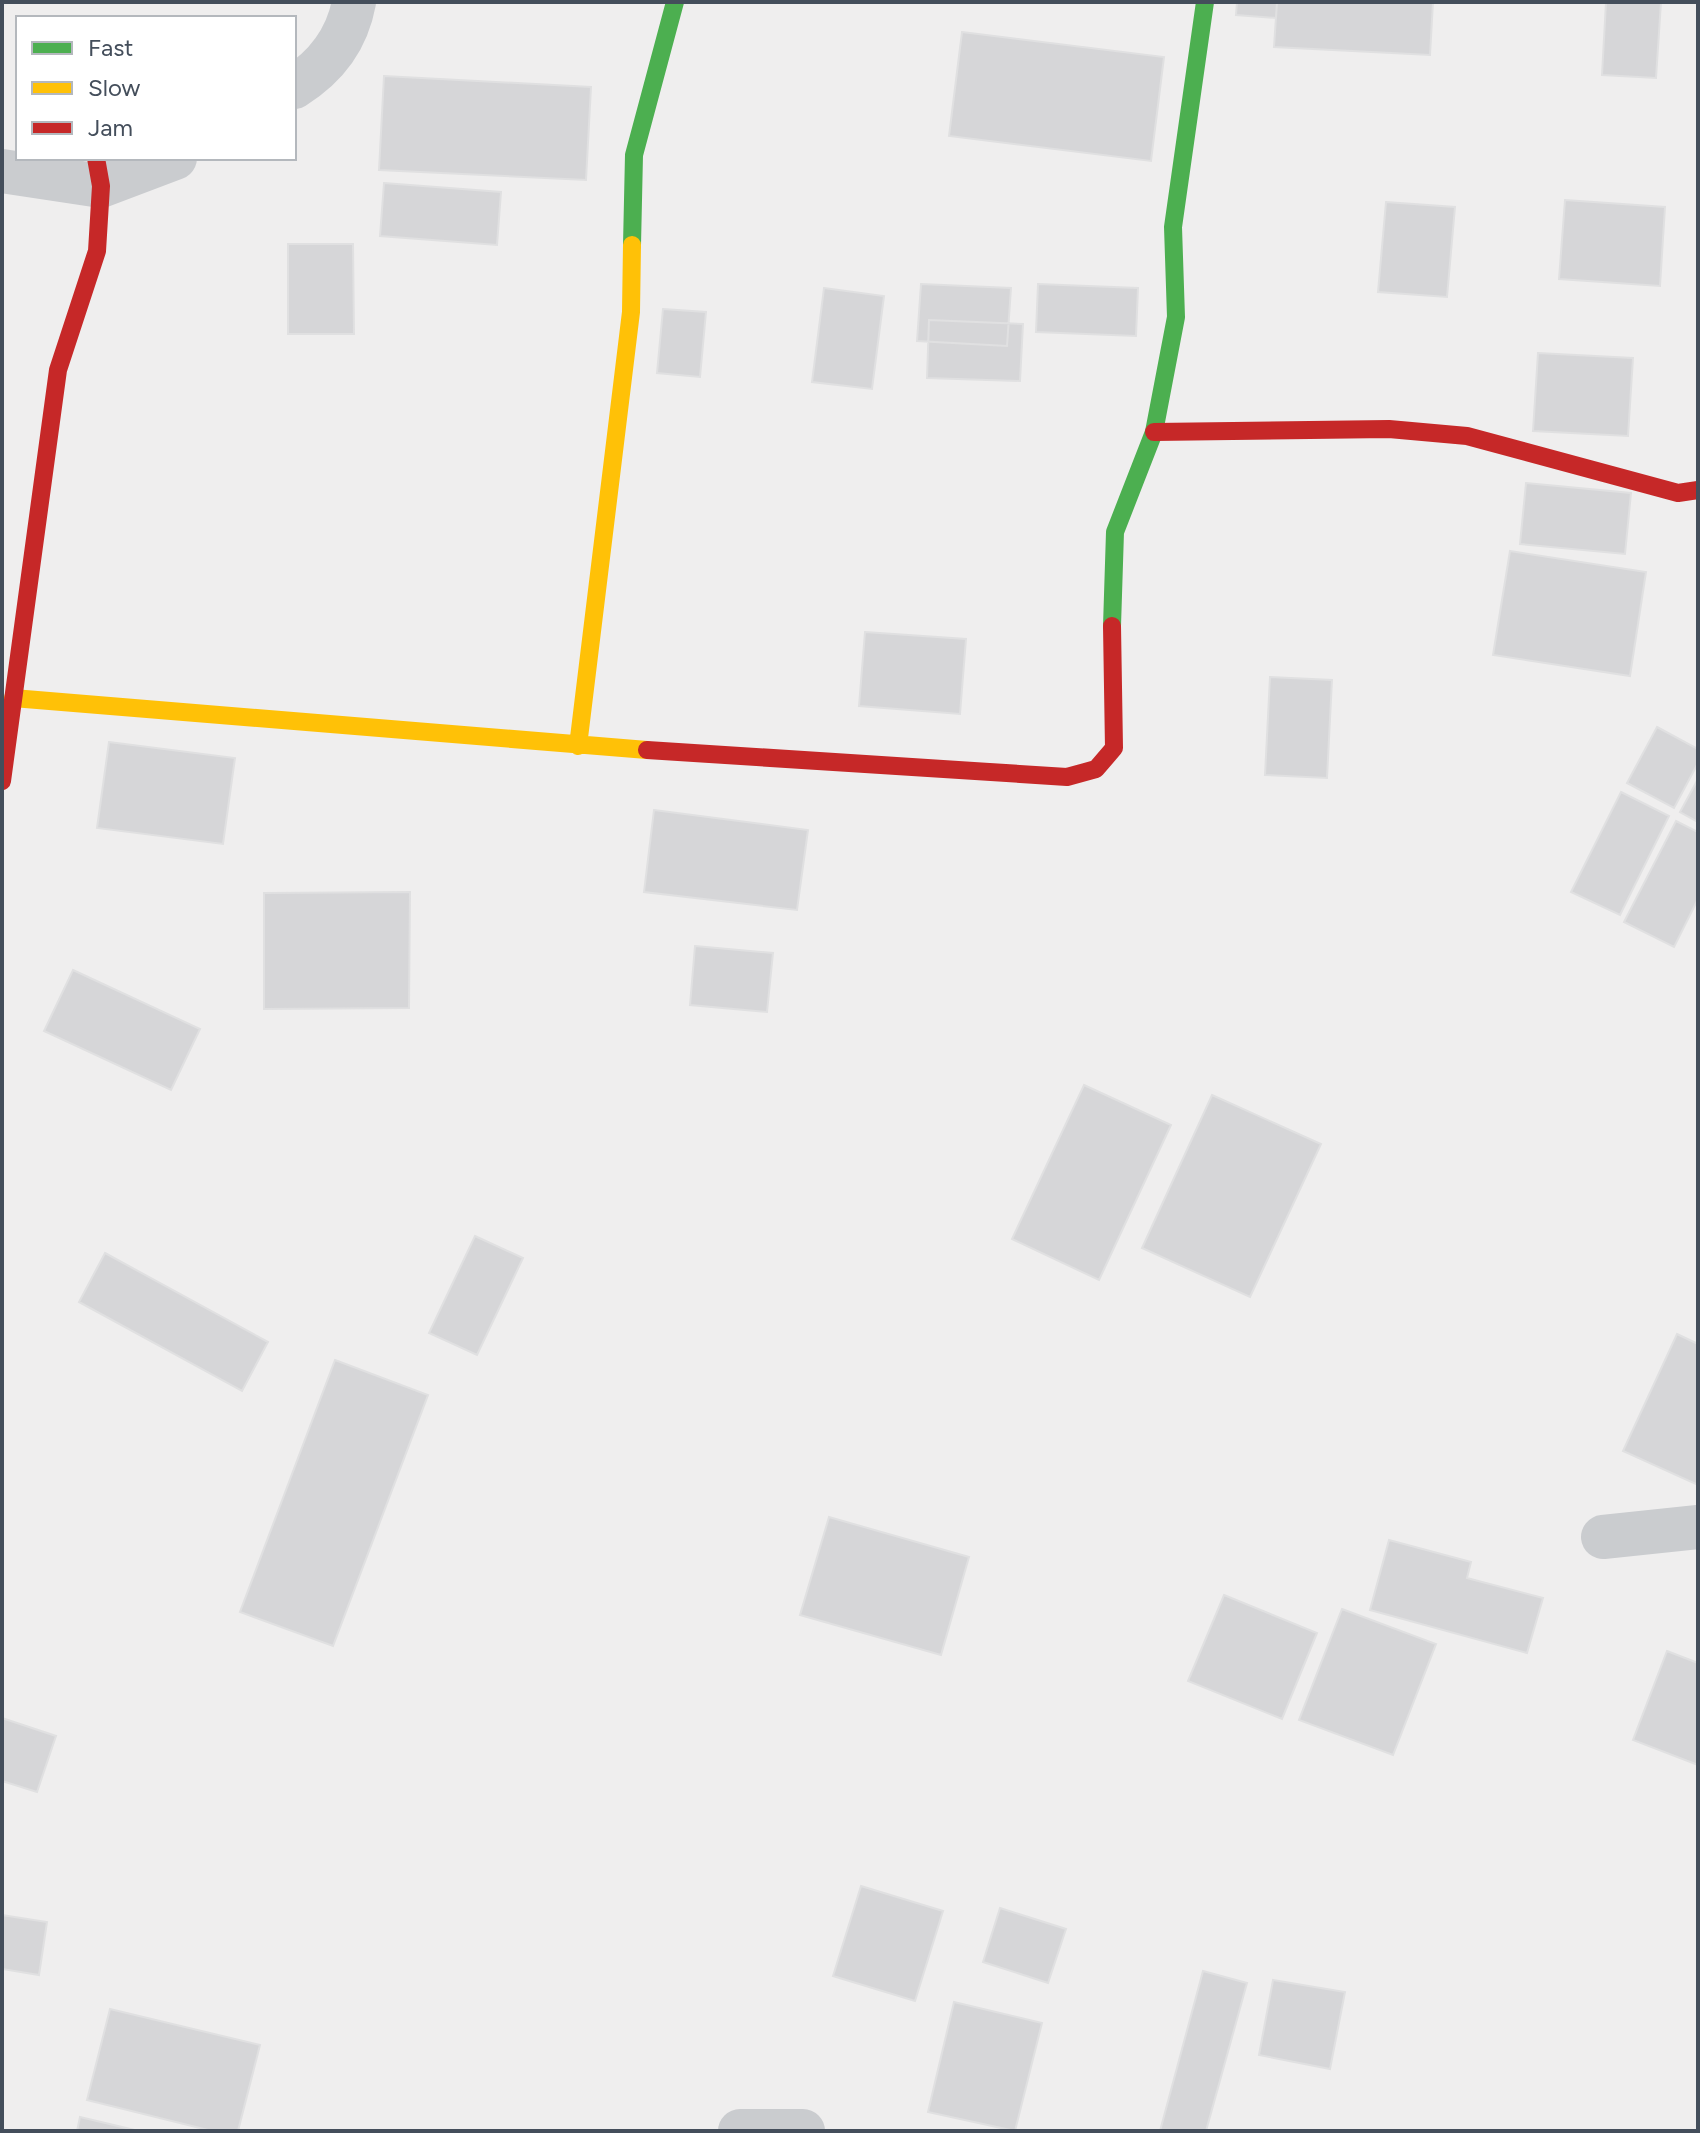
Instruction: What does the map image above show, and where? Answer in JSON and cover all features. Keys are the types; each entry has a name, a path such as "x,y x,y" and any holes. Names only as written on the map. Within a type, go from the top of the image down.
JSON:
{"street":[{"path":"296,86 318,72 349,29 354,2"},
{"path":"578,746 631,312 634,155 675,2"},
{"path":"13,698 578,746 1067,777 1096,769 1114,748 1111,598 1115,532 1154,432 1176,317 1173,227 1205,2"},
{"path":"2,171 99,172 164,160"},
{"path":"2,781 58,370 97,251 99,172"},
{"path":"1154,432 1389,429 1467,436 1678,493 1698,490"},
{"path":"1603,1537 1698,1527"},
{"path":"740,2131 803,2131"}],"building":[{"path":"1237,2 1277,2 1276,18 1236,15"},
{"path":"1277,2 1433,2 1430,55 1274,47"},
{"path":"1606,2 1661,2 1656,78 1602,75"},
{"path":"962,32 1164,57 1151,161 949,136"},
{"path":"384,76 591,87 586,180 379,170"},
{"path":"384,183 501,192 497,245 380,236"},
{"path":"1565,200 1665,207 1660,286 1559,279"},
{"path":"1386,202 1455,207 1447,297 1378,292"},
{"path":"288,244 353,244 354,334 288,334"},
{"path":"921,284 1011,288 1007,346 917,341"},
{"path":"1038,284 1138,288 1136,336 1036,332"},
{"path":"824,288 884,296 872,389 812,382"},
{"path":"663,309 706,312 700,377 657,373"},
{"path":"929,320 1023,324 1020,381 927,378"},
{"path":"1538,353 1633,358 1628,436 1533,431"},
{"path":"1526,483 1631,493 1625,554 1520,544"},
{"path":"1510,551 1646,572 1630,676 1493,655"},
{"path":"865,632 966,639 960,714 859,706"},
{"path":"1270,677 1332,680 1327,778 1265,775"},
{"path":"1657,727 1698,749 1698,763 1674,808 1627,783"},
{"path":"109,742 235,758 223,844 97,828"},
{"path":"1698,779 1698,822 1680,812"},
{"path":"1621,792 1669,816 1620,915 1571,892"},
{"path":"654,810 808,830 797,910 644,892"},
{"path":"1676,821 1698,832 1698,899 1674,947 1624,922"},
{"path":"410,892 409,1008 264,1009 264,893"},
{"path":"695,946 773,953 767,1012 690,1005"},
{"path":"73,970 200,1029 171,1090 44,1031"},
{"path":"1084,1085 1171,1125 1099,1280 1012,1239"},
{"path":"1212,1095 1321,1144 1250,1297 1142,1248"},
{"path":"475,1236 523,1258 477,1355 429,1333"},
{"path":"105,1253 268,1342 242,1391 79,1302"},
{"path":"1677,1334 1698,1344 1698,1485 1623,1451"},
{"path":"335,1360 428,1395 333,1646 240,1612"},
{"path":"829,1517 969,1557 941,1655 800,1615"},
{"path":"1389,1540 1471,1562 1467,1578 1543,1598 1527,1653 1370,1610"},
{"path":"1224,1595 1317,1633 1282,1719 1188,1681"},
{"path":"1342,1609 1436,1644 1393,1755 1299,1720"},
{"path":"1667,1651 1698,1663 1698,1765 1633,1740"},
{"path":"2,1718 56,1736 37,1792 2,1781"},
{"path":"861,1886 943,1911 915,2001 833,1976"},
{"path":"1000,1908 1066,1929 1048,1983 983,1962"},
{"path":"2,1915 47,1922 39,1975 2,1969"},
{"path":"1203,1971 1247,1983 1206,2131 1160,2131"},
{"path":"1273,1980 1345,1992 1330,2069 1259,2055"},
{"path":"954,2002 1042,2023 1015,2131 928,2112"},
{"path":"110,2009 260,2045 238,2131 212,2131 87,2100"},
{"path":"80,2117 139,2131 77,2131"}],"traffic: fast":[{"path":"632,245 634,155 675,2"},
{"path":"1112,626 1115,532 1154,432 1176,317 1173,227 1205,2"}],"traffic: slow":[{"path":"578,746 631,312 632,245"},
{"path":"13,698 647,750"}],"traffic: jam":[{"path":"2,781 58,370 97,251 101,186 96,160"},
{"path":"1154,432 1389,429 1467,436 1678,493 1698,490"},
{"path":"647,750 1067,777 1096,769 1114,748 1112,626"}]}
